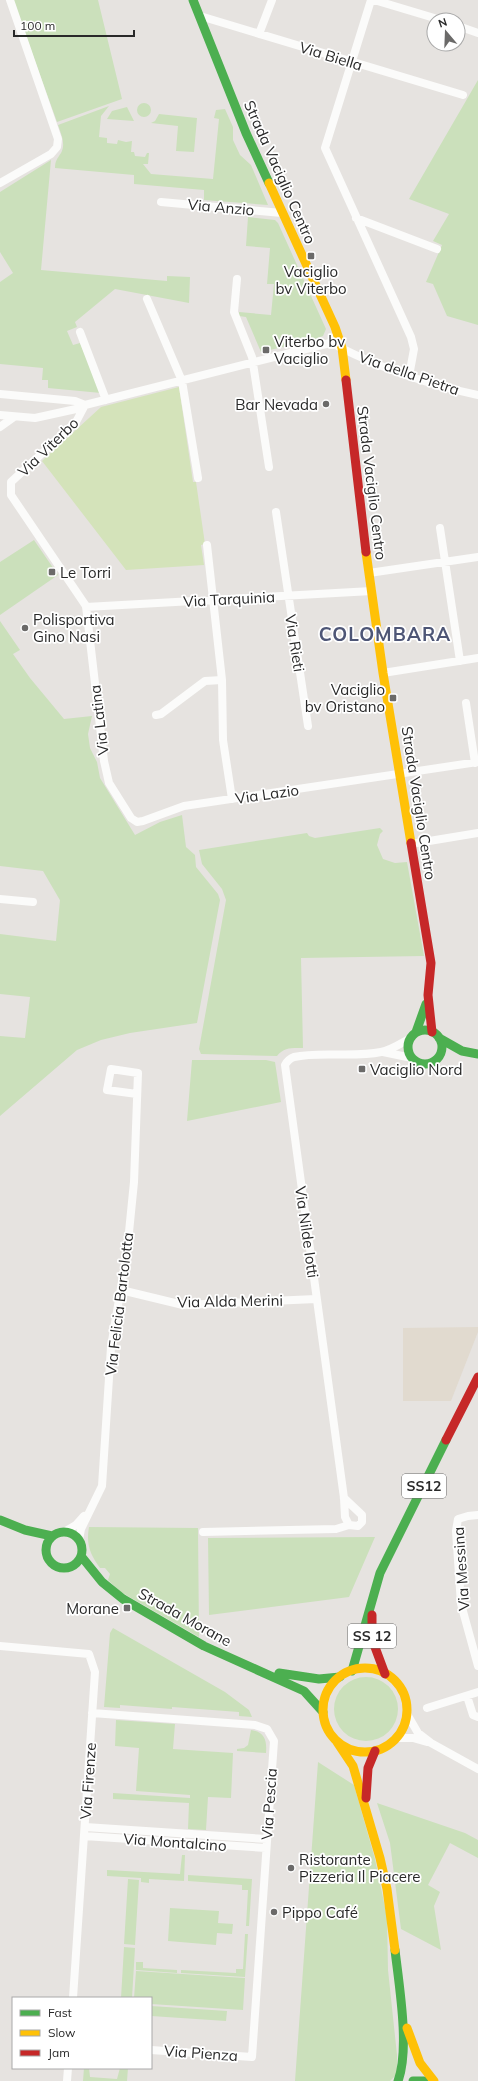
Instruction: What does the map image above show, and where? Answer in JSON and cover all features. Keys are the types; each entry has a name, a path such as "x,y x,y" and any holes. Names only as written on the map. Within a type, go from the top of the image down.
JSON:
{"street":[{"path":"0,183 51,154 57,147 58,139 10,0"},
{"name":"Strada Vaciglio Centro","path":"193,0 246,133 342,348 369,573 383,673 431,963 428,995 416,1032"},
{"path":"259,34 272,0"},
{"path":"409,376 414,349 413,343 325,148 372,0 426,16"},
{"name":"Via Biella","path":"200,16 463,95"},
{"path":"466,29 478,33"},
{"name":"Via Anzio","path":"161,202 282,213"},
{"path":"356,218 437,249"},
{"path":"237,279 234,312 253,362 269,467"},
{"path":"147,299 182,381 198,478"},
{"path":"80,332 106,400"},
{"path":"337,334 330,343 342,348"},
{"name":"Via Viterbo","path":"86,607 10,494 11,482 76,422 85,405 330,343"},
{"name":"Via della Pietra","path":"342,348 409,376 449,389 478,395"},
{"path":"0,394 75,401 85,405"},
{"path":"0,415 35,418 76,409 85,405"},
{"path":"0,427 14,417"},
{"name":"Via Rieti","path":"276,512 308,726"},
{"path":"440,528 460,661"},
{"path":"207,546 222,680 223,740 232,799"},
{"path":"369,573 478,557"},
{"name":"Via Tarquinia","path":"86,607 372,591"},
{"name":"Via Latina","path":"86,607 104,761 109,783 131,818 137,822"},
{"path":"383,673 478,658"},
{"path":"156,715 161,714 205,681 222,680"},
{"path":"466,703 476,762"},
{"name":"Via Lazio","path":"137,822 184,806 476,762"},
{"path":"411,844 478,833"},
{"path":"0,899 33,902"},
{"name":"Strada Vaciglio Centro","path":"428,995 436,1035"},
{"path":"462,1051 431,1062 422,1063 412,1058 408,1048 409,1040 416,1032 424,1030 436,1035 450,1046 462,1051 478,1054"},
{"path":"436,1035 441,1050 436,1059"},
{"name":"Via Nilde Iotti","path":"382,1052 409,1040"},
{"name":"Via Nilde Iotti","path":"349,1525 345,1517 344,1498 285,1065 287,1061 292,1058 303,1056 343,1056 382,1052 412,1058"},
{"name":"Via Felicia Bartolotta","path":"79,1540 81,1529 88,1511 102,1486 111,1347 127,1252 134,1182 138,1073 111,1069 108,1090 137,1094"},
{"name":"Via Alda Merini","path":"121,1290 183,1305 316,1299"},
{"name":"SS12","path":"373,1596 385,1562 478,1377"},
{"path":"203,1532 336,1529 349,1525 358,1526 362,1522 363,1518 360,1512 344,1498"},
{"name":"Via Felicia Bartolotta","path":"64,1532 76,1525 88,1511"},
{"name":"Via Messina","path":"478,1515 458,1519 456,1531 461,1604 478,1666"},
{"path":"0,1520 25,1530 52,1536 64,1532 75,1536 79,1540 82,1551 81,1556 74,1565 61,1568 55,1566 47,1558 46,1546 52,1536"},
{"path":"25,1530 46,1546"},
{"name":"Strada Morane","path":"81,1556 102,1582"},
{"name":"Strada Morane","path":"74,1565 102,1582 123,1599 204,1646 304,1691 323,1712"},
{"path":"352,1671 373,1596"},
{"name":"SS 12","path":"373,1596 372,1639 386,1674"},
{"name":"Via Firenze","path":"0,1646 89,1654 95,1672 73,1997"},
{"path":"337,1742 355,1751 375,1751 390,1744 397,1738 404,1727 407,1714 406,1698 402,1690 392,1678 386,1674 366,1668 352,1671 334,1682 326,1696 323,1712 326,1725 337,1742 353,1766 366,1807 387,1889 402,2007 403,2068 398,2081"},
{"name":"Strada Morane","path":"258,1669 300,1678 319,1679 340,1677"},
{"path":"427,1708 478,1692"},
{"path":"467,1696 473,1715 478,1717"},
{"name":"Via Pescia","path":"92,1713 255,1725 267,1729 274,1742 252,2057"},
{"path":"407,1714 418,1733 431,1743 478,1769"},
{"path":"397,1738 413,1738 431,1743"},
{"path":"366,1807 368,1771 371,1756 375,1751"},
{"name":"Via Montalcino","path":"84,1831 266,1844"},
{"path":"402,2007 416,2057 424,2071 434,2081"},
{"name":"Via Pienza","path":"152,2050 252,2057"},
{"path":"67,2081 68,2069"},
{"path":"413,2081 424,2081"}],"shaded area":[{"path":"478,1327 478,1332 451,1401 403,1401 403,1328"}],"green space":[{"path":"13,0 98,0 122,99 57,122"},
{"path":"478,80 478,325 447,316 433,284 426,282 442,245 433,241 449,214 409,199"},
{"path":"141,103 147,103 151,107 151,113 147,117 141,117 137,113 137,107"},
{"path":"109,106 101,116 99,137 107,138 107,143 117,144 118,140 126,142 132,141 131,152 134,152 135,156 145,157 147,153 149,153 148,164 143,164 151,174 213,179 219,119 214,118 216,110 225,109 233,127 233,140 240,155 251,165 268,205 204,200 204,190 134,184 134,175 55,168 63,146 58,125"},
{"path":"127,107 134,121 107,119 112,111"},
{"path":"159,114 197,118 194,152 176,151 178,126 151,123 155,121"},
{"path":"51,160 41,270 167,281 167,276 190,277 189,303 115,289 75,322 77,327 67,331 73,345 80,343 101,393 48,388 48,380 42,380 43,368 0,364 0,282 13,273 0,252 0,192"},
{"path":"248,217 275,220 278,223 326,329 323,336 309,341 261,352 246,317 239,316 239,312 271,315 274,284 267,284 270,248 246,246"},
{"path":"179,387 193,482 196,482 205,544 201,545 204,565 126,570 42,461 101,407"},
{"path":"34,540 58,575 0,615 0,562"},
{"path":"0,621 20,650 13,654 30,678 64,719 92,716 88,734 90,748 97,762 100,778 135,835 160,822 182,815 186,847 195,855 196,867 218,894 220,900 197,1023 130,1033 101,1040 77,1050 0,1116 0,1036 25,1038 30,997 0,994 0,934 56,941 60,900 43,871 0,866"},
{"path":"380,828 383,831 380,834 377,845 383,859 395,863 407,862 424,956 301,958 303,1048 292,1048 285,1050 277,1056 201,1054 199,1049 226,900 222,889 202,864 199,850 307,833 309,836 315,838"},
{"path":"192,1060 266,1060 275,1062 281,1102 187,1121"},
{"path":"89,1527 198,1528 199,1637 121,1592 108,1580 110,1574 105,1568 100,1568 90,1549 88,1539"},
{"path":"375,1537 349,1597 209,1615 208,1538"},
{"path":"113,1628 225,1692 249,1710 252,1717 239,1716 239,1712 172,1707 172,1709 120,1705 120,1708 104,1707 110,1633"},
{"path":"360,1677 372,1677 389,1686 396,1697 398,1709 396,1721 389,1732 372,1741 360,1741 348,1736 339,1727 334,1715 334,1703 339,1691 348,1682"},
{"path":"116,1720 175,1724 173,1749 233,1753 231,1798 208,1797 206,1830 188,1829 189,1803 113,1799 113,1793 190,1798 190,1795 136,1791 139,1748 115,1746"},
{"path":"251,1730 256,1731 264,1738 266,1753 237,1751 237,1749 244,1748 248,1745"},
{"path":"318,1762 354,1785 375,1859 387,1917 388,1970 397,2055 397,2074 390,2081 295,2081"},
{"path":"377,1803 465,1833 478,1840 478,1858 450,1843 428,1885 440,1892 434,1906 441,1950 401,1929 390,1843"},
{"path":"182,1855 185,1855 184,1881 149,1879 149,1883 141,1882 141,1878 107,1876 107,1870 180,1874"},
{"path":"188,1875 252,1879 249,1926 246,1926 248,1890 242,1890 242,1885 188,1881"},
{"path":"128,1879 139,1880 135,1945 124,1944"},
{"path":"170,1908 219,1911 218,1923 233,1924 232,1934 217,1933 216,1945 168,1941"},
{"path":"245,1934 248,1934 245,1977 181,1973 181,1970 236,1973 236,1969 243,1969"},
{"path":"124,1947 135,1948 132,1997 121,1997"},
{"path":"136,1962 143,1962 143,1968 177,1970 177,1973 136,1970"},
{"path":"136,1971 245,1978 243,2010 152,2004 152,1997 134,1997"},
{"path":"152,2006 227,2011 226,2021 152,2016"},
{"path":"84,2069 89,2069 90,2077 117,2079 120,2069 128,2069 127,2081 83,2081"}],"traffic: fast":[{"path":"193,0 246,133 269,183"},
{"path":"416,1032 426,1004"},
{"path":"425,1030 431,1031 437,1035 441,1041 442,1047 441,1053 437,1059 431,1063 425,1064 419,1063 413,1059 409,1053 408,1047 409,1041 413,1035 419,1031 425,1030"},
{"path":"439,1038 462,1051 478,1054"},
{"path":"352,1671 380,1573 446,1440"},
{"path":"0,1520 25,1530 52,1536"},
{"path":"68,1532 77,1537 81,1543 82,1550 81,1557 77,1563 68,1568 60,1568 51,1563 47,1557 46,1546 51,1537 57,1533 68,1532"},
{"path":"81,1556 102,1582 123,1599 204,1646 304,1691 323,1712"},
{"path":"279,1673 319,1679 340,1677"},
{"path":"395,1950 401,1998 403,2035 403,2052 398,2081"},
{"path":"413,2081 424,2081"}],"traffic: slow":[{"path":"269,183 335,327 342,348 346,380"},
{"path":"366,552 383,673 411,843"},
{"path":"365,1668 381,1671 395,1680 404,1694 407,1710 404,1726 395,1740 381,1749 365,1752 349,1749 335,1740 326,1726 323,1710 326,1694 335,1680 349,1671 365,1668"},
{"path":"337,1742 353,1766 380,1858 387,1889 395,1950"},
{"path":"407,2028 420,2063 434,2081"}],"traffic: jam":[{"path":"346,380 366,552"},
{"path":"411,843 431,963 428,995 432,1032"},
{"path":"446,1440 478,1377"},
{"path":"372,1615 372,1639 385,1674"},
{"path":"366,1798 368,1768 375,1751"}],"place":[{"name":"Vaciglio bv Viterbo","path":"311,256"},
{"name":"Viterbo bv Vaciglio","path":"266,350"},
{"name":"Bar Nevada","path":"326,404"},
{"name":"Le Torri","path":"52,572"},
{"name":"Polisportiva Gino Nasi","path":"25,628"},
{"name":"Vaciglio bv Oristano","path":"393,698"},
{"name":"Vaciglio Nord","path":"362,1069"},
{"name":"Morane","path":"127,1608"},
{"name":"Ristorante Pizzeria Il Piacere","path":"291,1868"},
{"name":"Pippo Café","path":"274,1912"}],"district":[{"name":"COLOMBARA","path":"385,634"}]}
